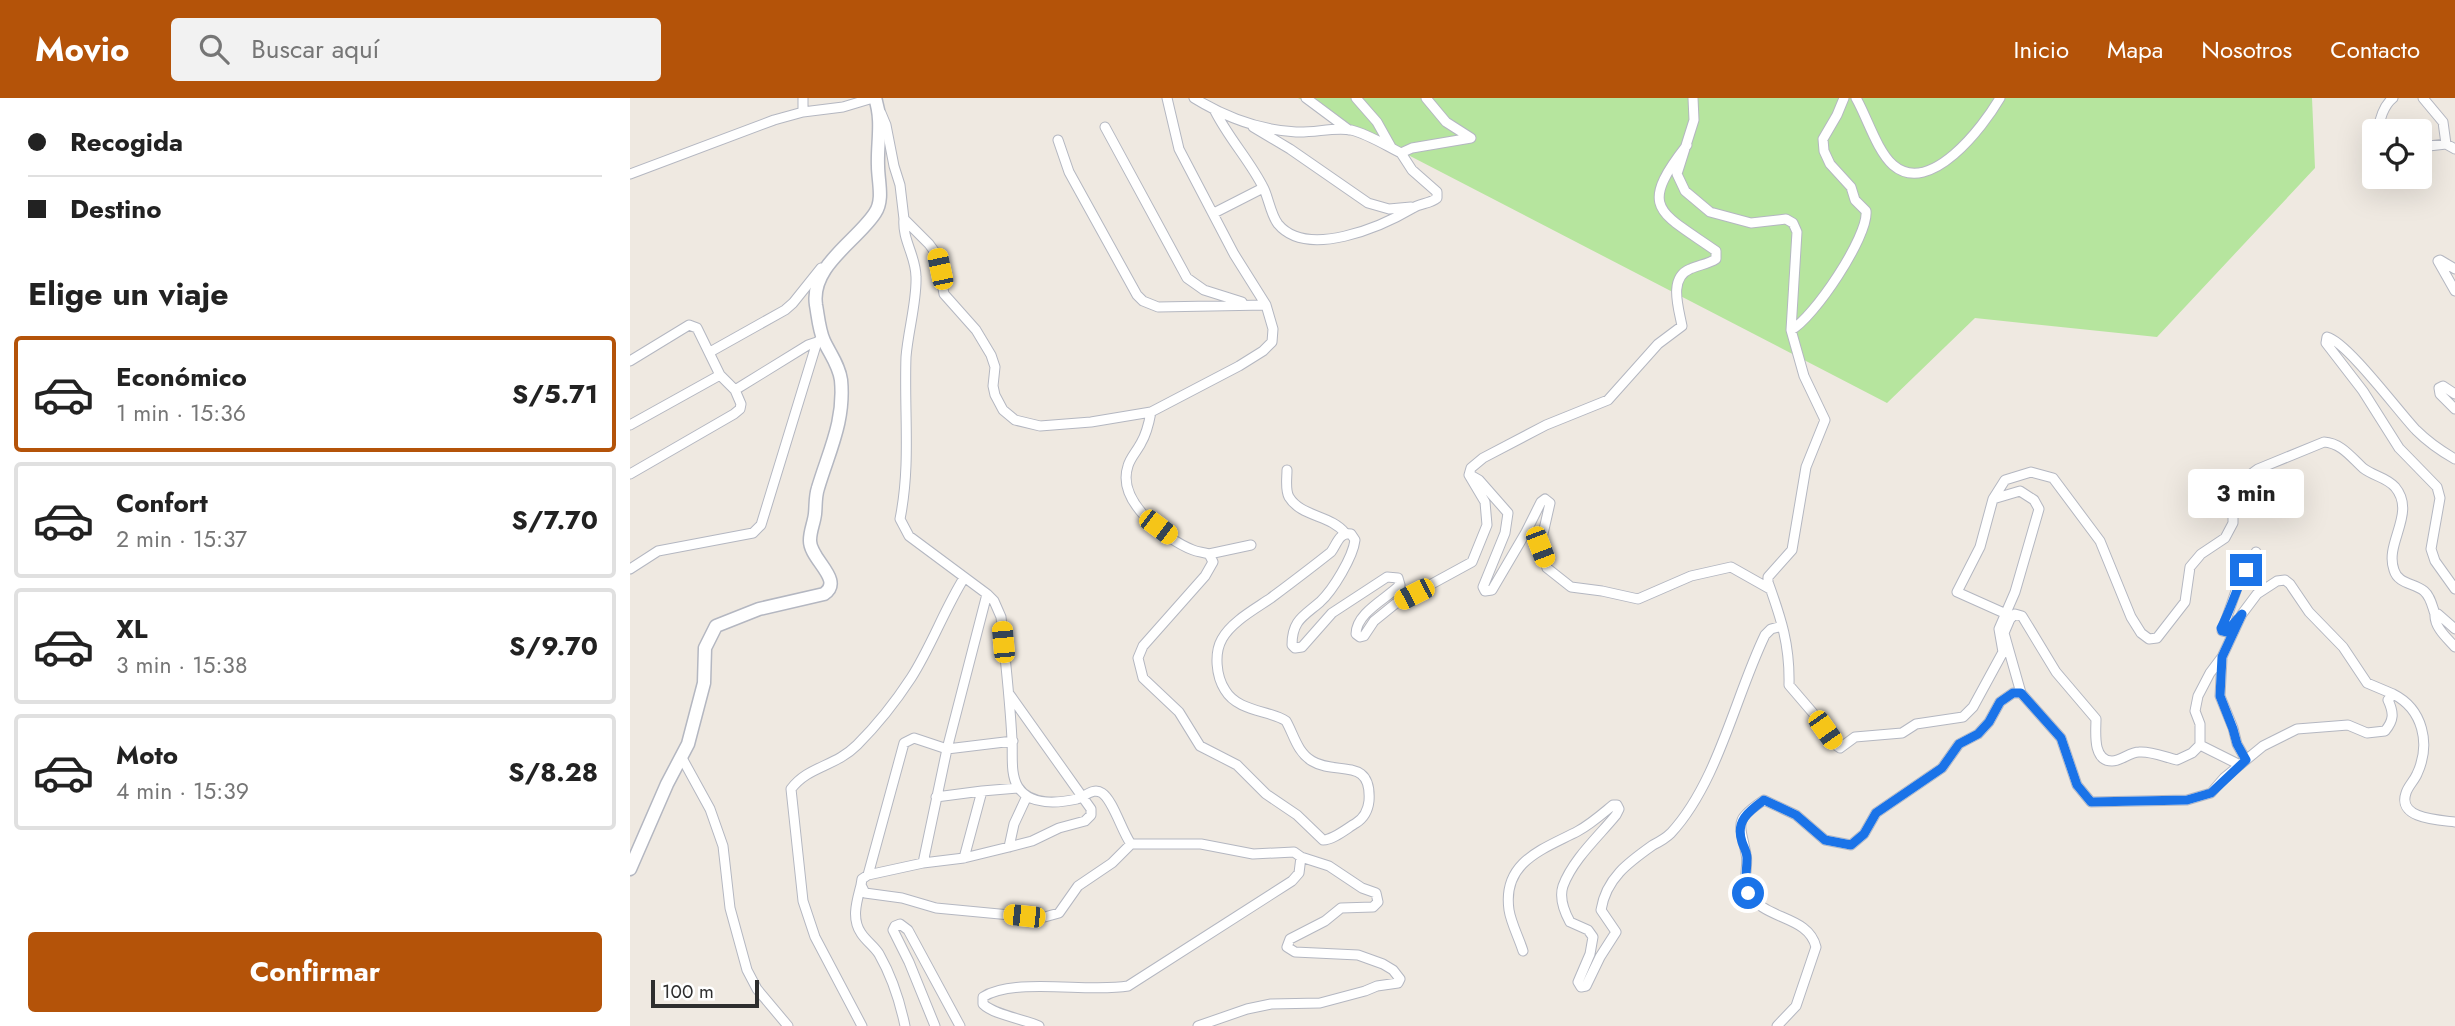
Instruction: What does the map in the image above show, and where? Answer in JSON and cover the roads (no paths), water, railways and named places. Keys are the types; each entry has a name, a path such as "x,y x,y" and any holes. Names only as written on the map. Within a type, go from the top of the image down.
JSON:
{"main road":[{"path":"630,869 692,734 704,683 705,648 716,625 759,609 824,594 832,584 830,576 816,560 809,542 817,490 838,430 841,380 839,369 820,340 816,300 817,289 828,266 874,214 879,204 875,101"}],"street":[{"path":"803,98 803,113"},
{"path":"904,219 937,255 944,294 976,330 990,355 995,367 995,395 1003,410 1014,420 1040,426 1091,422 1151,412 1240,366 1263,351 1272,342 1274,333 1266,304 1234,254 1179,149 1167,98"},
{"path":"1194,98 1290,149 1368,203 1390,209 1415,206 1437,198 1437,192 1412,170 1356,98"},
{"path":"1306,98 1349,130"},
{"path":"1248,125 1295,132 1349,130 1366,135 1396,151 1471,138 1446,122 1426,98"},
{"path":"1693,98 1694,120 1677,174 1685,191 1710,212 1751,223 1786,219 1793,223 1797,232 1791,330 1804,376 1825,420 1806,467 1792,550 1768,577 1789,654 1789,685 1837,746 1840,748 1855,737 1902,733 1916,724 1963,717 1973,707 2006,651 2004,633 2015,614 2022,616 2056,672 2096,719 2095,743 2104,758 2112,761 2136,752 2152,752 2177,760 2192,753 2200,745 2200,724 2195,711 2198,696 2222,657 2242,614"},
{"path":"1791,330 1807,318 1854,252 1867,218 1866,211 1855,200 1851,187 1830,163 1824,151 1823,139 1844,98"},
{"path":"1856,98 1891,164 1903,172 1917,173 1931,170 1962,147 2000,98"},
{"path":"2380,119 2393,98"},
{"path":"2423,98 2443,122 2446,144"},
{"path":"630,174 774,120 875,101 889,135 904,201 903,232 914,258 917,278 908,331 905,415 908,459 906,490 900,519 909,536 987,594 994,601 1001,617 1013,741 1013,776 1018,789 1027,796 1052,803 1081,798 1087,793 1102,793 1131,844"},
{"path":"1215,111 1263,188 1277,223 1300,239 1354,235 1370,230 1415,206"},
{"path":"1105,127 1187,278 1204,290 1250,305"},
{"path":"1058,140 1074,183 1136,295 1143,301 1158,307 1266,304"},
{"path":"2432,146 2446,144 2455,149"},
{"path":"1287,470 1287,491 1293,502 1313,515 1335,523 1355,540 1354,551 1330,590 1321,601 1304,612 1297,622 1292,637 1292,645 1295,648 1302,647 1332,613 1387,577 1398,578 1399,585 1377,603 1358,625 1356,634 1360,637 1395,604 1472,562 1487,525 1485,502 1469,475 1471,468 1483,458 1546,425 1608,400 1658,344 1682,326 1676,288 1681,278 1687,270 1708,264 1718,255 1661,210 1658,190 1667,170 1687,145"},
{"path":"1214,214 1263,188"},
{"path":"2455,269 2438,261 2455,291"},
{"path":"710,352 785,310 823,265 828,266"},
{"path":"630,361 689,325 697,328 720,374 735,390 741,404 734,414 630,474"},
{"path":"2455,459 2433,446 2417,431 2357,362 2334,340 2327,338 2326,344 2363,391 2395,443 2437,487 2440,499 2431,549 2435,561 2455,589"},
{"path":"735,390 820,340"},
{"path":"630,569 658,551 753,533 761,525 820,340"},
{"path":"630,425 720,374"},
{"path":"2455,394 2443,386 2439,388 2440,394 2455,409"},
{"path":"1151,412 1149,426 1128,465 1126,476 1129,494 1141,514 1187,547 1209,554 1251,545"},
{"path":"2004,613 1957,592 1980,547 1993,499 2005,480 2031,472 2053,478 2100,541 2131,617 2141,633 2149,639 2157,638 2185,602 2190,567 2201,554 2225,538 2233,523 2233,499 2247,477 2258,469 2324,442 2333,443 2369,472 2385,479 2401,497 2402,516 2393,555 2394,572 2401,580 2423,589 2430,597 2434,618 2455,648"},
{"path":"1469,475 1479,480 1508,513 1505,533 1483,587 1485,591 1492,590 1545,499 1550,503 1540,547 1548,568 1572,587 1638,599 1692,576 1731,567 1770,589"},
{"path":"1993,499 2020,492 2034,500 2039,509 2015,592 1999,629 2021,693 2061,738 2077,785 2091,802 2187,800 2211,793 2263,746 2297,729 2348,725 2367,733 2385,731 2392,722 2393,711 2388,700 2393,694"},
{"path":"1209,554 1213,562 1212,568 1143,646 1138,658 1143,678 1179,712 1200,746 1237,765 1266,794 1297,815 1318,836 1327,841 1365,815 1369,799 1367,782 1356,771 1313,762 1304,755 1286,721 1256,712 1225,691 1216,653 1223,637 1239,621 1331,552 1340,536 1345,533"},
{"path":"2256,552 2237,588 2222,631 2226,632 2257,594 2277,581 2285,580 2290,584 2308,612 2343,647 2367,684 2405,700 2421,722 2424,755 2417,774 2406,791 2404,800 2407,808 2427,819 2455,822"},
{"path":"862,1026 816,937 803,901 791,789 799,778 840,760 868,733 911,677 947,605 964,578"},
{"path":"923,863 947,749 987,594"},
{"path":"2435,614 2455,629"},
{"path":"1523,951 1509,910 1510,890 1516,870 1539,850 1581,829 1618,805 1616,815 1574,867 1562,887 1562,902 1570,922 1588,930 1593,937 1590,954 1578,982 1581,987 1586,986 1616,932 1601,910 1612,879 1626,864 1670,834 1689,807 1710,773 1765,635 1771,629 1782,626"},
{"path":"2222,657 2220,696 2243,763"},
{"path":"905,1026 901,1005 879,953 859,932 856,922 855,911 862,879 868,875 923,863 964,858 1009,848 1059,828 1085,821 1091,815 1091,809 1008,693"},
{"path":"1777,1026 1796,1006 1816,947 1814,938 1807,930 1773,914 1748,893 1745,873 1747,855 1740,832 1744,817 1764,800 1796,815 1825,840 1851,845 1864,834 1876,813 1942,768 1959,744 1978,734 1989,722 2000,702 2013,693 2021,693"},
{"path":"868,875 904,743 914,738 947,749 1013,741"},
{"path":"2200,745 2243,763"},
{"path":"682,758 710,809 723,846 730,908 747,970 757,989 788,1026"},
{"path":"936,797 1018,789"},
{"path":"964,858 982,791"},
{"path":"1009,848 1014,824 1027,796"},
{"path":"861,885 864,894 902,898 936,908 1041,918 1059,914 1078,886 1112,863 1131,844 1201,844 1253,853 1294,852 1329,866 1362,888 1376,893 1378,902 1373,907 1341,908 1325,921 1290,939 1287,947 1295,952 1365,957 1393,970 1400,979 1398,983 1382,984 1320,1003 1271,1004 1247,1009 1198,1026"},
{"path":"1040,1026 1024,1019 990,1011 983,1004 983,997 1001,990 1038,987 1113,989 1128,986 1292,881 1299,873 1301,857"},
{"path":"935,1026 893,930 900,924 908,930 960,1026"}]}
